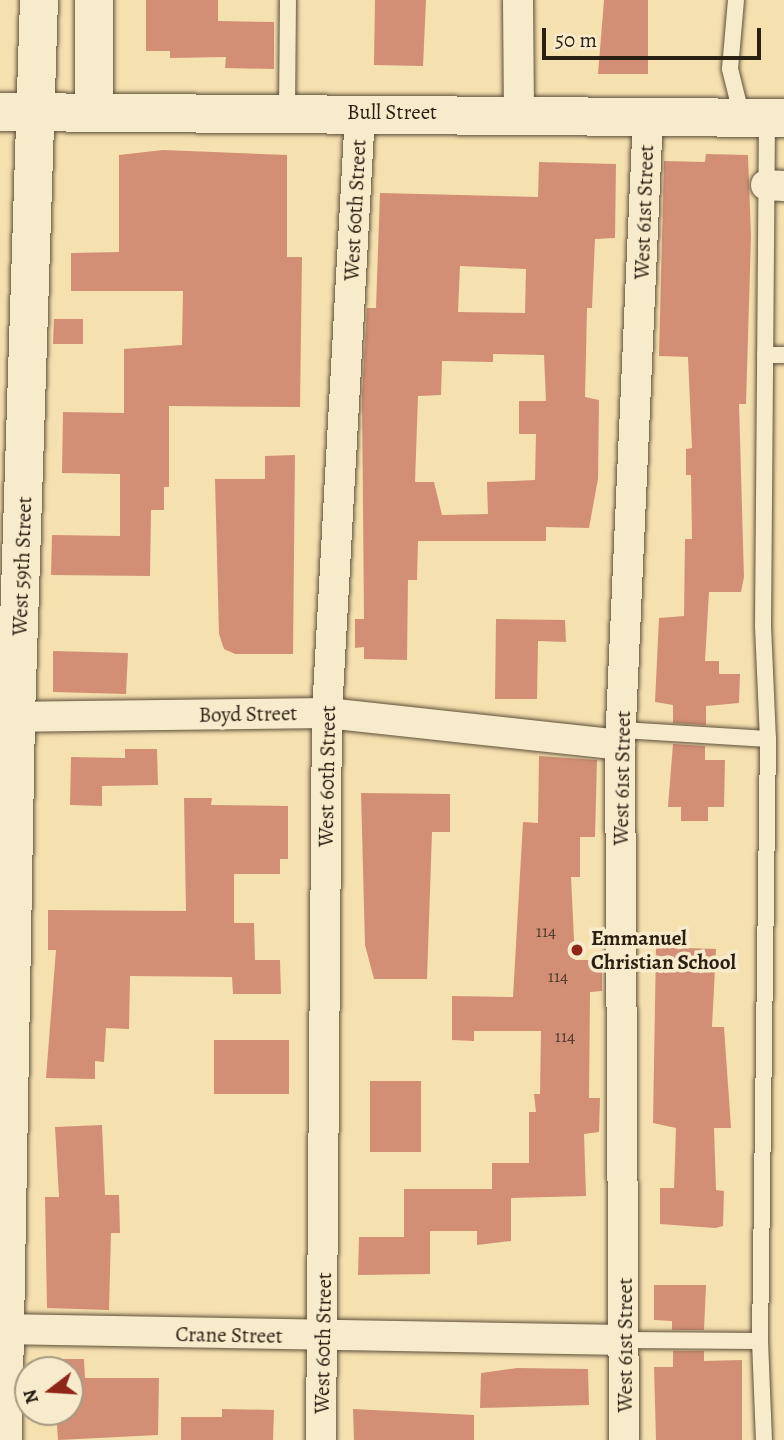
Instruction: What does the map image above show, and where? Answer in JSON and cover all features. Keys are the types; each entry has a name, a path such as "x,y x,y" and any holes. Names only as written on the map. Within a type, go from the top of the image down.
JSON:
{"street":[{"name":"West 59th Street","path":"3,1440 8,717 40,113 39,0"},
{"path":"94,0 94,112"},
{"path":"518,0 519,112"},
{"name":"Bull Street","path":"0,112 519,112 764,118"},
{"name":"West 60th Street","path":"321,1440 324,1337 327,713 360,113"},
{"name":"West 61st Street","path":"624,1440 621,737 648,117"},
{"name":"Boyd Street","path":"8,717 327,713 621,737"},
{"name":"Crane Street","path":"2,1329 324,1337 625,1340"}],"lane":[{"path":"287,112 288,0"},
{"path":"736,0 730,69 764,118 775,186 765,355 768,739 760,1341 764,1440"},
{"path":"765,355 784,355"},
{"path":"621,737 768,739"},
{"path":"625,1340 760,1341"}],"building":[{"path":"146,0 218,0 218,21 274,22 274,69 225,68 226,57 170,58 170,51 146,51"},
{"path":"375,0 426,0 423,66 374,65"},
{"path":"604,0 648,0 648,74 598,74"},
{"path":"163,150 287,155 287,257 302,257 300,407 169,406 169,487 164,487 164,510 151,510 150,576 51,575 52,535 120,536 120,474 62,473 63,412 124,413 124,349 182,345 183,291 71,291 71,253 119,252 119,155"},
{"path":"706,154 748,155 751,236 746,404 739,404 744,577 741,592 709,592 705,661 719,661 719,674 740,674 739,703 706,706 706,725 673,723 673,705 655,702 659,618 684,616 685,539 692,539 691,475 686,475 686,449 692,448 688,357 659,356 664,161 705,162"},
{"path":"539,162 616,164 615,238 595,239 592,308 587,308 585,397 599,400 598,479 589,528 546,527 546,541 418,541 417,580 408,580 407,660 364,659 364,647 355,648 355,619 364,619 362,396 367,308 376,308 380,193 538,197","holes":["460,266 526,269 525,313 458,312","493,354 544,355 546,401 519,401 519,434 536,434 535,480 487,482 488,514 442,515 434,482 415,482 418,396 441,395 442,361 493,362"]},
{"path":"54,319 83,319 83,344 53,344"},
{"path":"295,455 293,654 235,654 224,649 219,634 215,479 265,479 265,456"},
{"path":"496,619 565,620 566,642 538,641 537,699 495,699"},
{"path":"53,651 128,653 126,694 53,692"},
{"path":"673,744 705,746 705,760 725,760 724,807 708,807 708,821 681,821 681,807 668,807"},
{"path":"125,749 157,749 158,785 102,786 102,806 70,805 71,757 125,758"},
{"path":"539,756 597,760 595,837 580,837 580,877 571,877 575,960 602,960 602,991 590,992 589,1098 600,1098 599,1132 584,1134 586,1196 511,1198 511,1241 477,1245 477,1231 430,1231 430,1274 358,1275 359,1237 404,1237 404,1189 492,1189 492,1163 529,1163 529,1112 536,1112 534,1094 540,1094 541,1031 474,1031 474,1041 452,1040 452,996 513,997 523,822 538,823"},
{"path":"361,793 450,794 450,832 432,832 427,979 374,979 365,945"},
{"path":"184,798 212,798 211,805 288,806 288,859 280,859 280,874 234,874 234,923 254,923 255,960 280,960 281,994 233,994 232,977 130,976 129,1029 106,1028 104,1062 95,1061 95,1079 46,1078 56,950 48,950 48,910 186,911"},
{"path":"656,947 716,949 712,1027 724,1027 731,1128 714,1128 716,1190 724,1191 723,1226 715,1228 660,1224 660,1188 674,1188 676,1128 653,1123"},
{"path":"214,1040 289,1040 289,1094 214,1094"},
{"path":"370,1081 421,1081 421,1152 370,1152"},
{"path":"102,1125 105,1195 119,1195 120,1233 111,1233 109,1310 47,1308 45,1197 59,1197 55,1127"},
{"path":"654,1285 706,1285 704,1330 672,1330 672,1321 654,1320"},
{"path":"673,1351 704,1351 704,1361 742,1360 742,1440 656,1440 654,1367 673,1367"},
{"path":"84,1359 85,1378 159,1378 158,1435 58,1440 57,1426 84,1426"},
{"path":"517,1368 588,1369 589,1405 480,1408 481,1373"},
{"path":"222,1409 274,1410 273,1440 181,1440 181,1417 222,1417"},
{"path":"353,1409 474,1415 474,1440 354,1440"}],"place":[{"name":"Emmanuel Christian School","path":"577,950"}]}
